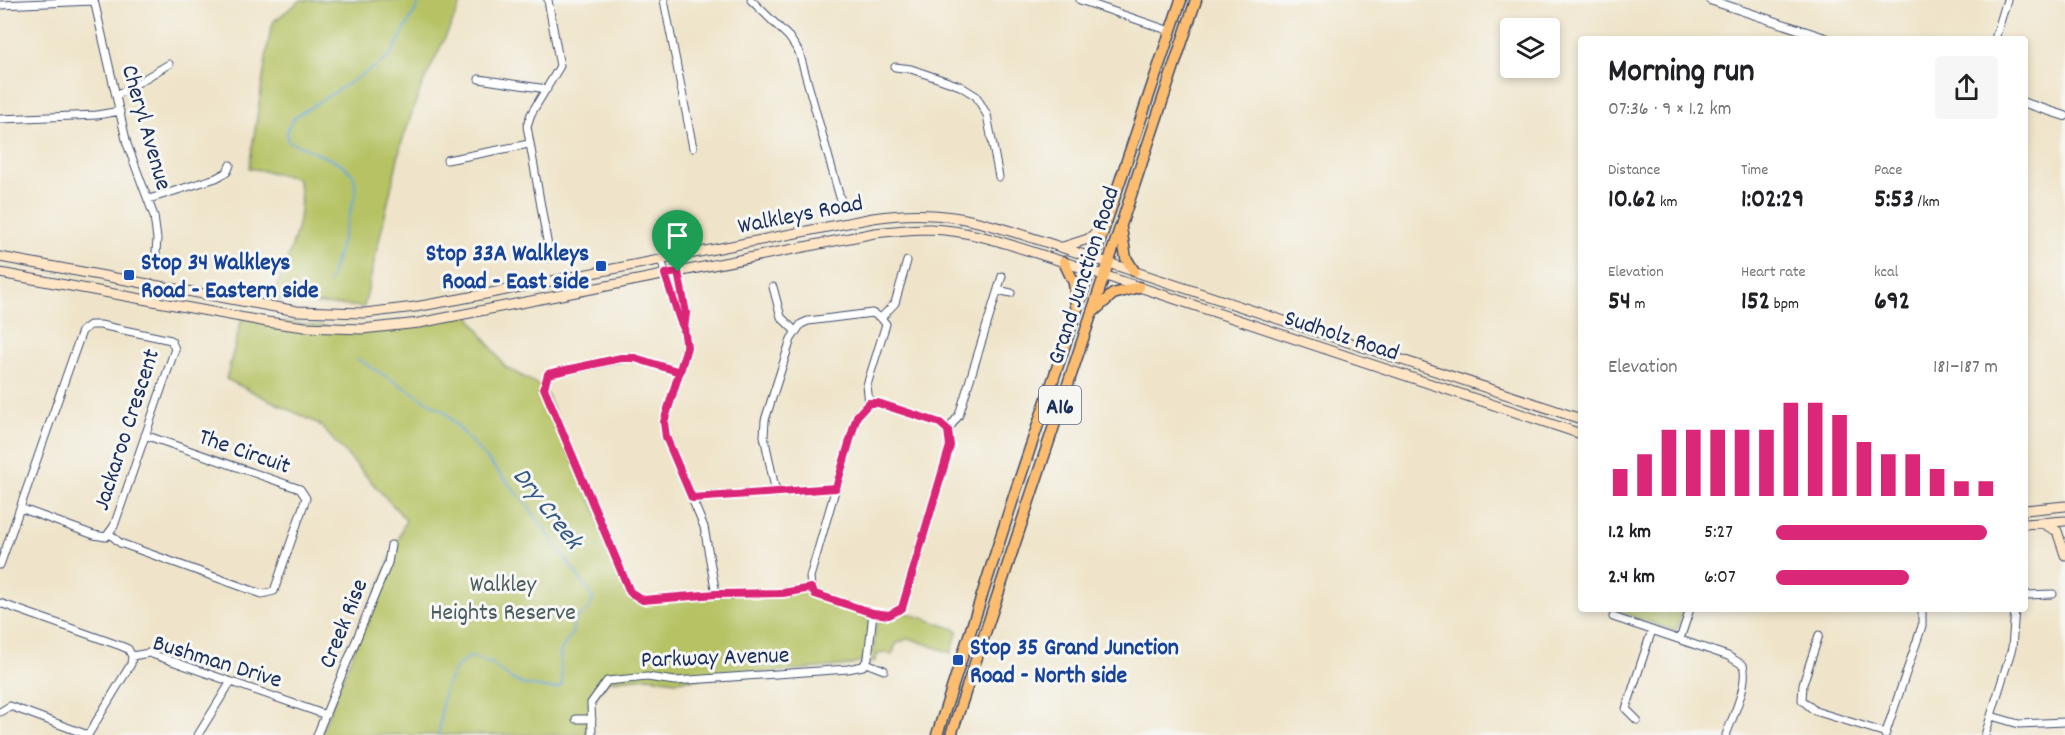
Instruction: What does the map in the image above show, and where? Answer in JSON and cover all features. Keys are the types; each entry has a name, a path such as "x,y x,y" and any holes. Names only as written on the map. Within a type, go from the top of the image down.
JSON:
{"highway":[{"name":"Grand Junction Road","path":"937,735 1181,0"},
{"name":"Grand Junction Road","path":"951,735 1196,0"},
{"path":"1170,31 1184,35"},
{"path":"1120,225 1126,258 1134,271"},
{"path":"1064,262 1074,283 1076,312"},
{"path":"1091,314 1113,294 1139,287"}],"main road":[{"name":"Walkleys Road","path":"0,257 275,308 338,313 365,313 415,307 862,220 917,213 975,220 1108,263"},
{"path":"1061,247 1088,239 1106,223"},
{"name":"Walkleys Road","path":"0,273 267,322 340,329 419,323 875,233 916,229 945,230 968,235 1090,271"},
{"name":"Sudholz Road","path":"1108,263 1578,418"},
{"name":"Sudholz Road","path":"1090,271 1578,433"},
{"path":"2028,510 2065,506"},
{"path":"2028,524 2065,521"},
{"path":"2044,524 2057,531 2065,555"}],"street":[{"path":"0,5 94,0"},
{"name":"Cheryl Avenue","path":"94,0 129,150 154,216 157,239 155,266"},
{"path":"548,0 560,66 527,122 550,258"},
{"path":"664,0 693,148"},
{"path":"751,0 789,37 799,52 841,201"},
{"path":"1080,0 1170,31"},
{"path":"1710,0 1816,36"},
{"path":"1996,36 2007,0"},
{"path":"116,96 169,64"},
{"path":"895,67 912,69 960,86 976,96 987,115 999,177"},
{"path":"479,79 547,89"},
{"path":"2028,104 2065,116"},
{"path":"0,119 120,111"},
{"path":"447,160 529,144"},
{"path":"149,199 216,178 226,172 230,165"},
{"path":"674,257 686,313 684,329"},
{"path":"661,259 684,329 687,347 664,422 666,437 704,527 716,594"},
{"path":"881,318 895,303 907,261"},
{"path":"948,430 959,415 1002,276"},
{"path":"773,287 781,317 795,332"},
{"path":"998,290 1011,293"},
{"path":"776,493 763,429 791,339 801,324 808,321 872,313 881,318 886,324 867,385 869,403"},
{"name":"Jackaroo Crescent","path":"0,565 81,332 90,325 171,340 176,349 114,526 106,537 94,535 20,508"},
{"path":"680,372 635,358 621,358 548,374 544,388 630,592 643,600 716,594 783,593 811,588"},
{"path":"869,403 878,403 940,423 948,430 950,446 902,608 889,615 873,613 815,594 811,588 810,577 857,416 869,403"},
{"name":"The Circuit","path":"109,533 120,543 262,594 274,591 306,498 300,489 145,435"},
{"path":"692,498 836,488"},
{"name":"Creek Rise","path":"317,735 388,563 391,545"},
{"path":"2028,595 2053,594"},
{"name":"Bushman Drive","path":"0,603 121,646 128,649 132,656 149,653 326,715"},
{"path":"1680,639 1689,612"},
{"path":"1819,635 1803,684 1802,700 1815,711 1885,734 1922,626 1922,612"},
{"path":"1985,735 2012,648 2015,612"},
{"path":"873,613 866,663 884,670"},
{"path":"1613,617 1728,656 1743,664 1746,672 1744,683 1726,735"},
{"path":"1638,720 1626,709 1652,630"},
{"path":"0,712 10,706 88,735 131,664 132,656"},
{"name":"Parkway Avenue","path":"592,733 591,703 608,681 647,677 675,681 848,669 863,666 866,663"},
{"path":"198,735 230,683"},
{"path":"1991,716 2019,724 2065,722"},
{"path":"576,719 592,719"}],"green space":[{"path":"301,0 463,0 420,90 401,145 364,307 272,299 294,239 300,208 300,192 297,178 249,168 270,33 274,21"},
{"name":"Walkley Heights Reserve","path":"467,313 505,367 544,388 630,592 643,600 811,588 867,617 870,627 869,639 861,661 852,665 675,681 647,677 608,681 591,703 588,735 320,735 406,520 319,424 226,379 242,318 354,329"},
{"path":"902,611 958,630 951,653 909,638 896,644 892,655 884,652 878,654 872,662 876,622 897,618"},
{"path":"1619,612 1682,612 1676,631"}],"waterway":[{"name":"Dry Creek","path":"329,283 356,192 354,176 342,164 288,141 288,128 295,117 389,58 421,0"},
{"name":"Dry Creek","path":"357,359 445,412 525,502 591,594 593,601 588,610 576,618 572,634 561,650 562,684 559,688 551,689 521,684 492,664 471,656 461,663 449,680 442,701 439,735"}],"place":[{"name":"Stop 33A Walkleys Road - East side","path":"601,266"},
{"name":"Stop 34 Walkleys Road - Eastern side","path":"129,275"},
{"name":"Stop 35 Grand Junction Road - North side","path":"958,660"}],"route":[{"path":"678,272 665,274 684,329 687,347 680,372 664,422 666,437 692,498 836,488 857,416 869,403 878,403 940,423 948,430 950,446 902,608 889,615 873,613 815,594 811,588 783,593 716,594 643,600 630,592 544,388 548,374 621,358 635,358 680,372 687,347 684,329 686,313 678,272"}]}
